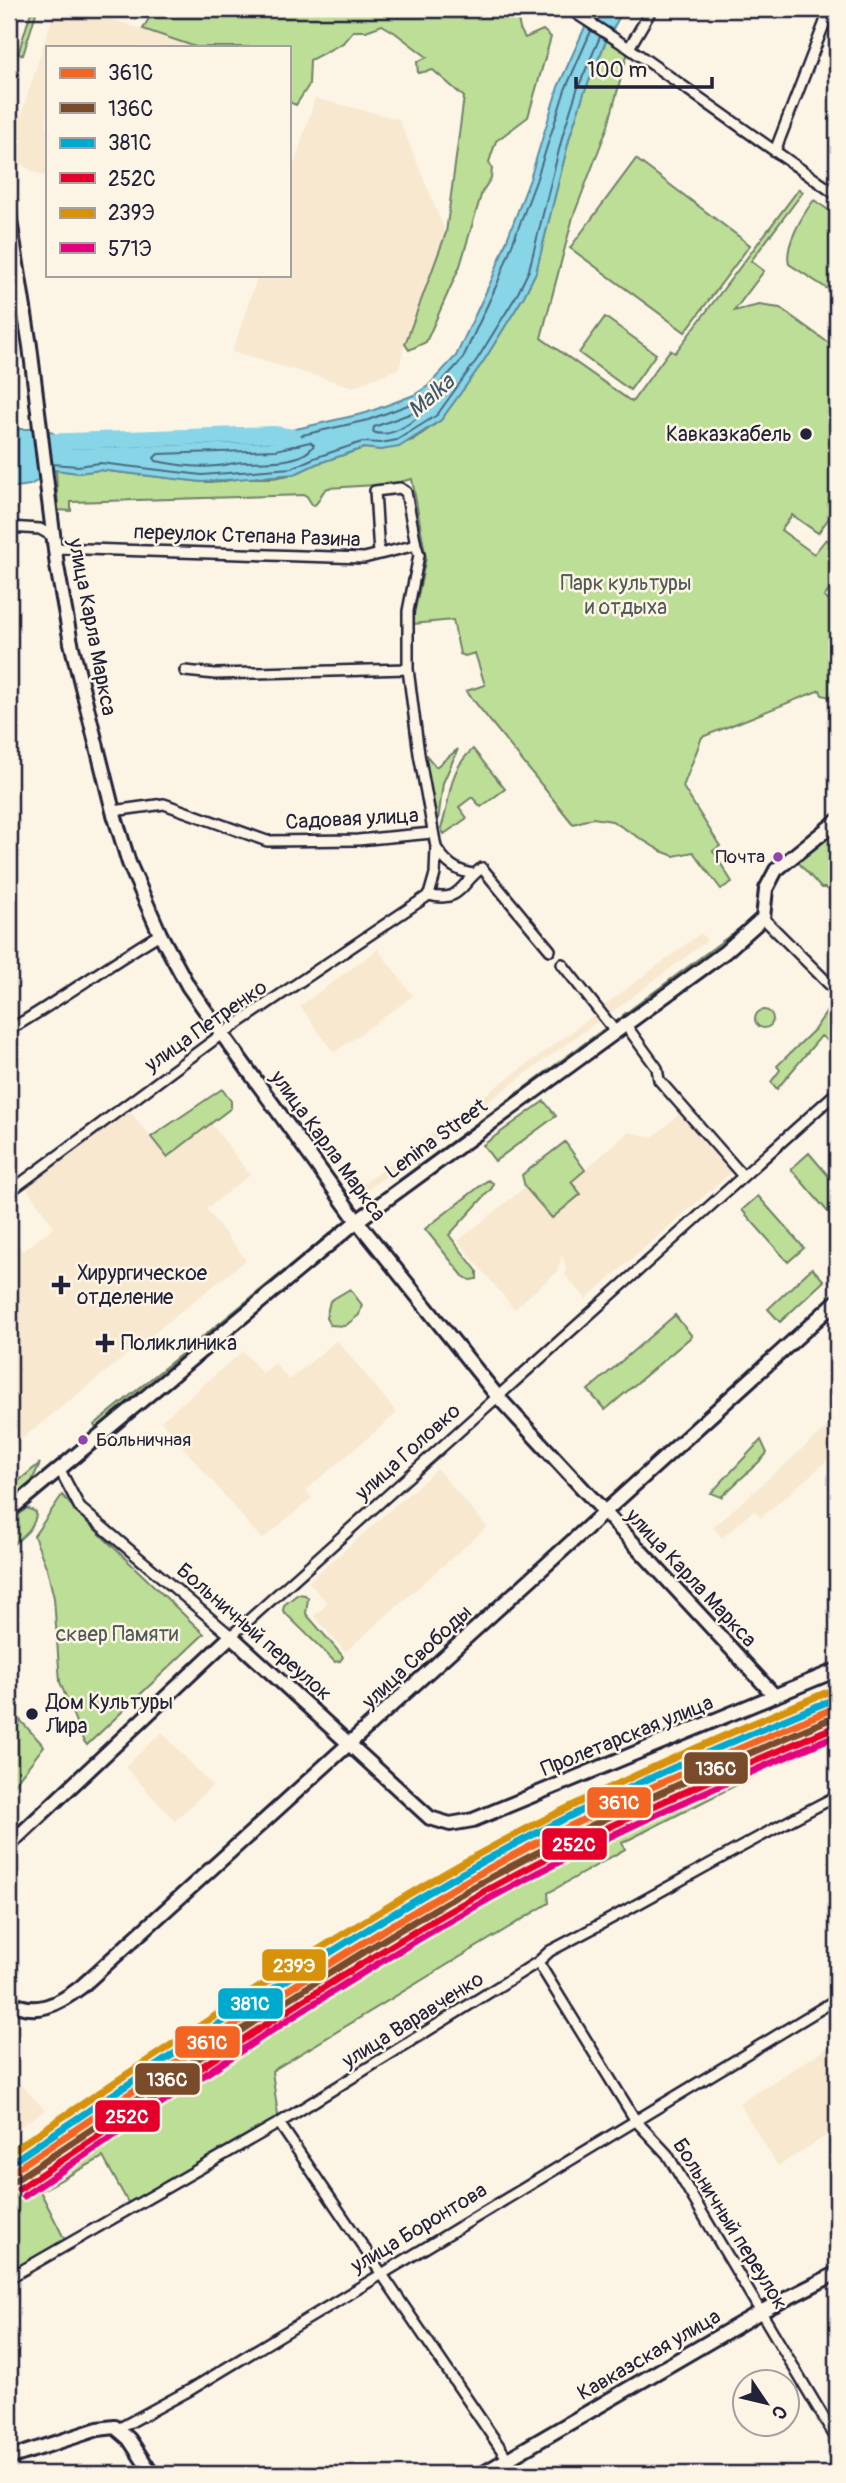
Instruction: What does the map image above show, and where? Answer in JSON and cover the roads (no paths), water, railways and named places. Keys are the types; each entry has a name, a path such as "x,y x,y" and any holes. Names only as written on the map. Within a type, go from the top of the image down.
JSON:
{"street":[{"path":"569,9 629,48 837,195"},
{"path":"629,48 652,9"},
{"path":"775,151 830,9"},
{"name":"улица Карла Маркса","path":"10,223 71,643 113,811 129,863 160,934 188,986 357,1221 498,1397 775,1696"},
{"path":"379,554 374,491 400,488 406,492 419,555 408,611 408,669 436,847 435,874 429,895 444,898 452,895 463,889 473,874 482,868 550,950"},
{"name":"переулок Степана Разина","path":"9,527 40,529 55,542 365,558 416,545"},
{"path":"185,671 215,674 408,669"},
{"name":"Садовая улица","path":"113,811 164,804 267,841 358,840 432,832"},
{"path":"837,821 776,870 766,889 763,918 837,992"},
{"path":"436,847 450,865 473,874"},
{"name":"улица Петренко","path":"9,1192 222,1034 429,895"},
{"name":"Lenina Street","path":"9,1511 357,1221 725,952 763,918"},
{"path":"9,1030 160,934"},
{"path":"562,964 657,1068 659,1080 743,1176"},
{"name":"улица Головко","path":"9,1845 231,1636 837,1092"},
{"name":"улица Свободы","path":"9,2001 30,2009 43,2007 63,2001 81,1987 837,1301"},
{"name":"Больничный переулок","path":"60,1470 80,1508 231,1636 430,1818"},
{"name":"Пролетарская улица","path":"430,1818 450,1824 473,1820 837,1670"},
{"name":"улица Варавченко","path":"9,2278 279,2123 538,1962 550,1951 656,1895 739,1846 837,1796"},
{"name":"Больничный переулок","path":"538,1962 636,2121 667,2154 837,2440"},
{"name":"улица Боронтова","path":"9,2458 104,2428 118,2429 190,2390 837,1998"},
{"path":"279,2123 518,2474"},
{"name":"Кавказская улица","path":"482,2474 762,2311 837,2273"},
{"path":"118,2429 129,2439 152,2474"}],"water":[{"path":"593,9 624,9 606,41 584,93 570,136 536,272 483,362 441,420 399,447 381,450 364,448 295,474 202,482 99,470 79,473 56,470 30,485 9,488 9,429 46,429 66,441 274,434 366,413 414,395 428,386 456,356 492,279 530,179 558,87"}],"waterway":[{"name":"Malka","path":"9,443 274,434 293,437"}],"place":[{"name":"Кавказкабель","path":"806,434"},
{"name":"Почта","path":"778,857"},
{"name":"Хирургическое отделение","path":"61,1285"},
{"name":"Поликлиника","path":"105,1343"},
{"name":"Больничная","path":"83,1440"},
{"name":"Дом Культуры Лира","path":"32,1714"}],"park label":[{"name":"Парк культуры и отдыха","path":"626,595"},
{"name":"сквер Памяти","path":"117,1634"}]}
